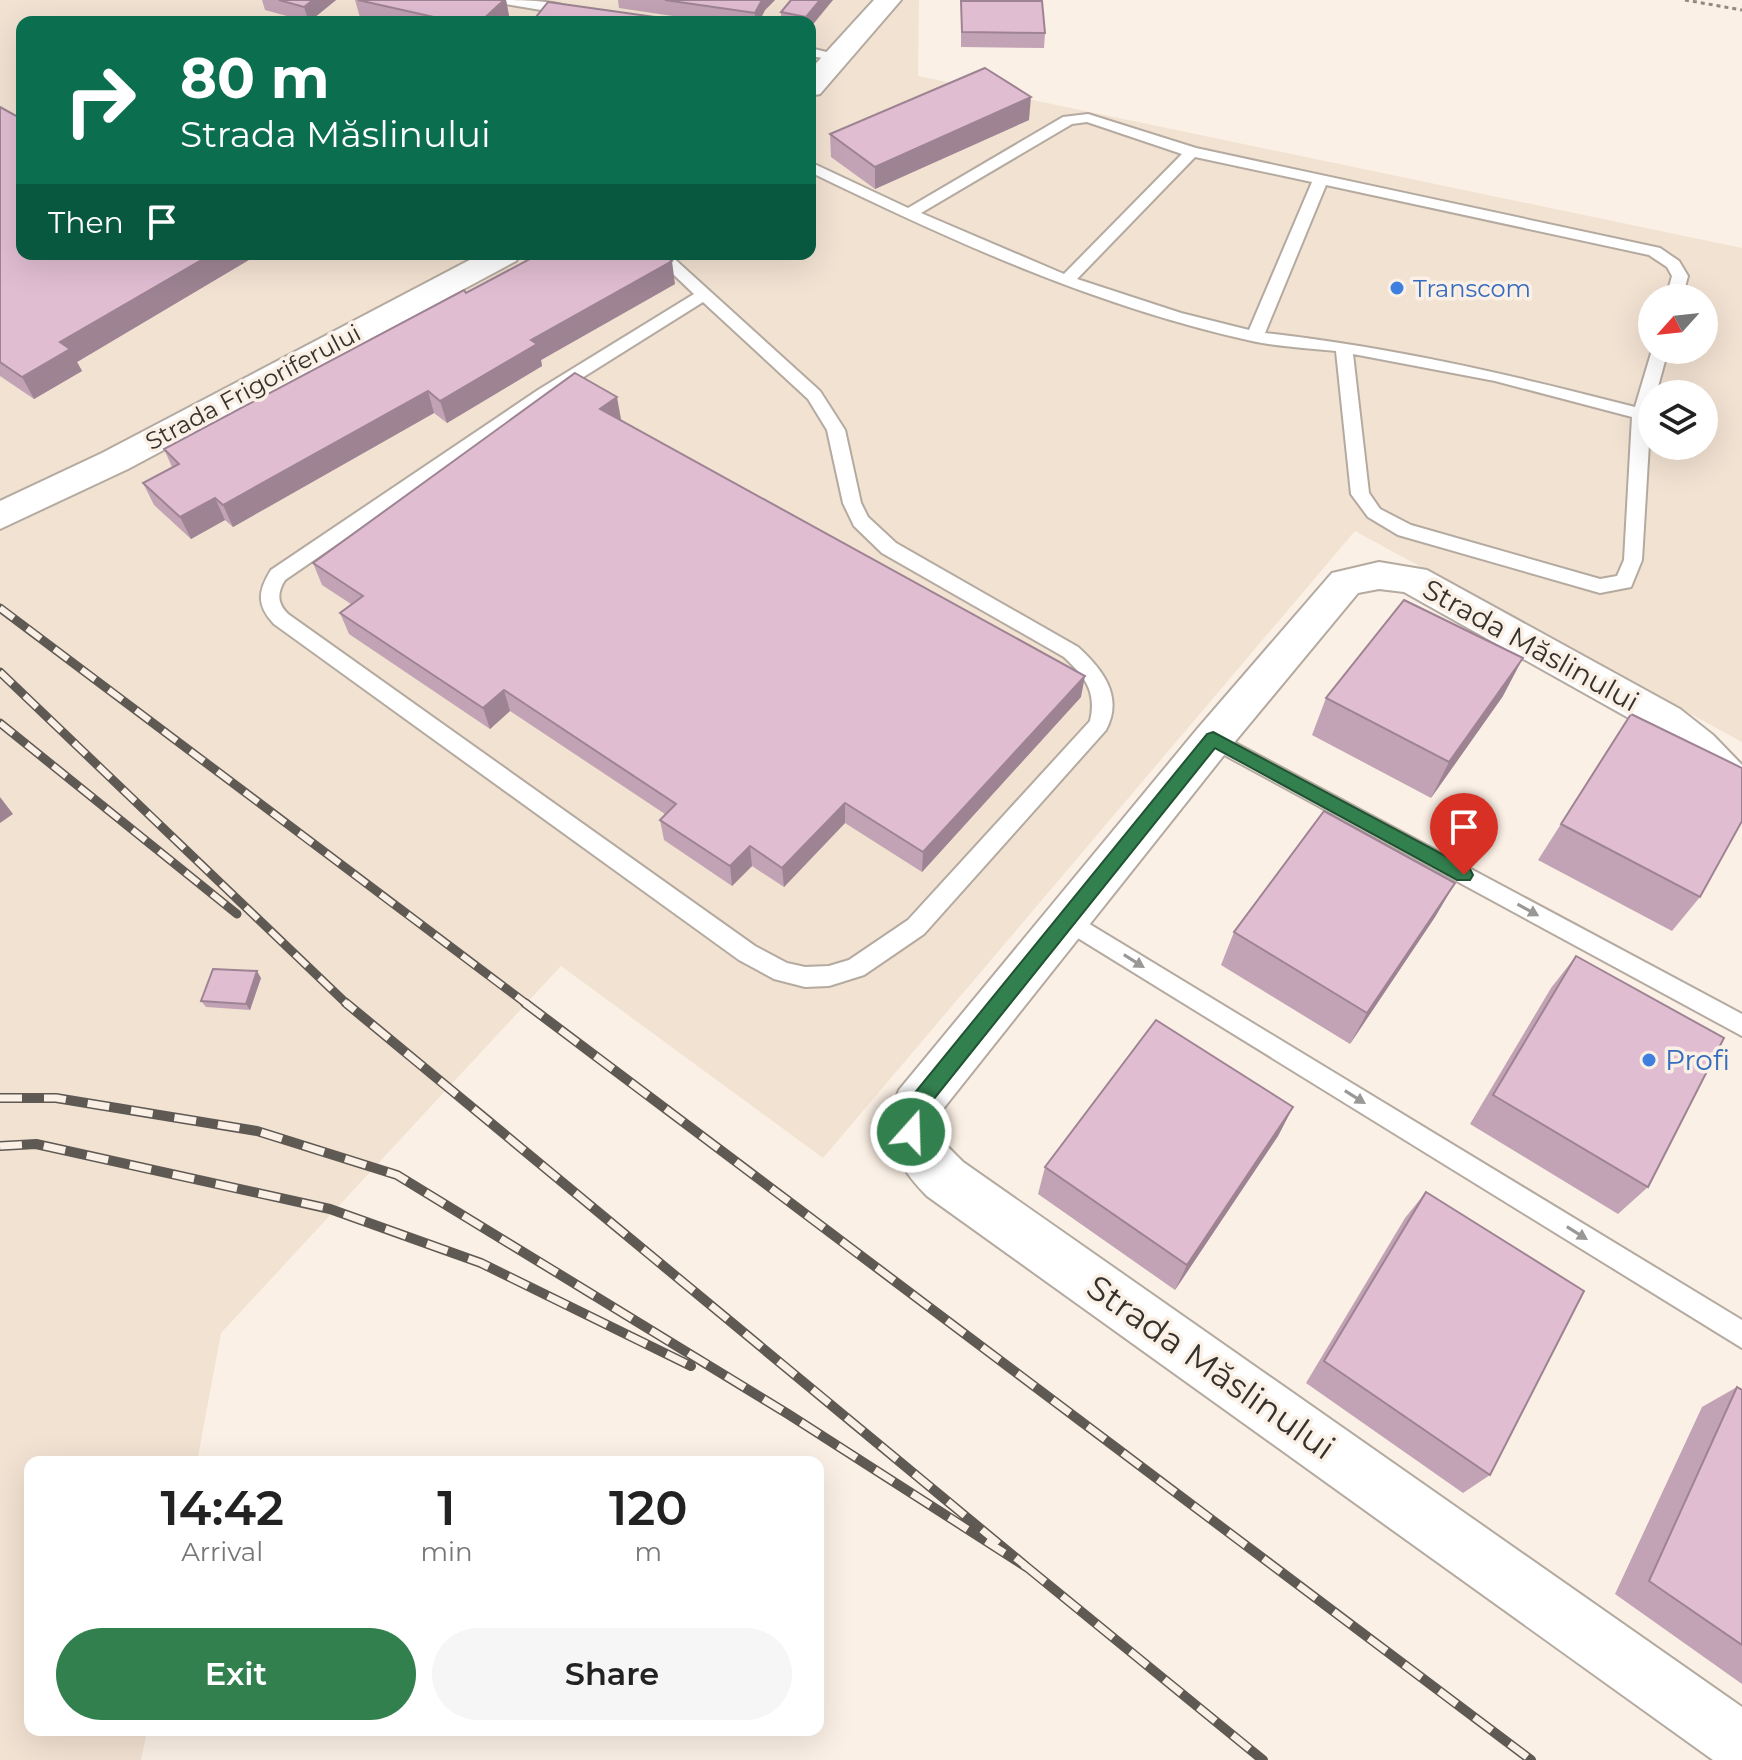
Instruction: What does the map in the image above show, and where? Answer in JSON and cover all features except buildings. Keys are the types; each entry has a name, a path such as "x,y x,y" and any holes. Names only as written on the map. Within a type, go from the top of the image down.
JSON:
{"street":[{"path":"823,54 861,34 888,0"},
{"name":"Strada Frigoriferului","path":"0,516 115,461 494,260"},
{"name":"Strada Măslinului","path":"1742,798 1730,778 1701,747 1666,720 1414,580 1386,574 1361,576 1345,583 1213,739 916,1106 911,1132 921,1155 945,1179 1742,1744"}],"lane":[{"path":"505,0 592,15"},
{"path":"909,214 1068,120 1088,118 1192,152 1654,251 1673,264 1680,276 1678,284"},
{"path":"1066,281 1192,152"},
{"path":"816,169 909,214 1066,281 1176,317 1255,337 1344,347 1495,376 1638,413"},
{"path":"1255,337 1321,180"},
{"path":"666,260 814,395 836,430 852,503 861,521 889,548 1071,652 1089,668 1102,687 1105,706 1099,724 916,927 856,968 829,976 805,977 782,972 747,953 281,619 272,611 268,600 269,589 278,575 544,394 703,295"},
{"path":"1344,347 1360,494 1374,513 1405,530 1600,586 1624,582 1633,560 1638,460"},
{"path":"1213,739 1742,1026"},
{"path":"1068,920 1742,1335"}],"path":[{"path":"1685,0 1742,10"}],"shaded area":[{"path":"0,0 919,0 918,76 1742,248 1742,742 1355,531 823,1158 561,966 221,1333 198,1456 24,1456 24,1736 146,1736 141,1760 0,1760"}],"railway":[{"path":"0,608 528,1005"},
{"path":"0,672 348,1005"},
{"path":"0,723 237,914"},
{"path":"346,1003 1028,1568"},
{"path":"525,1003 1531,1760"},
{"path":"0,1098 56,1098 257,1131 397,1175 788,1414 1028,1568"},
{"path":"0,1146 36,1144 330,1209 481,1263 691,1366"},
{"path":"1028,1568 1263,1760"}],"place":[{"name":"Transcom","path":"1397,288"},
{"name":"Profi","path":"1649,1060"}],"route":[{"path":"911,1132 916,1106 1213,739 1464,875"}]}
